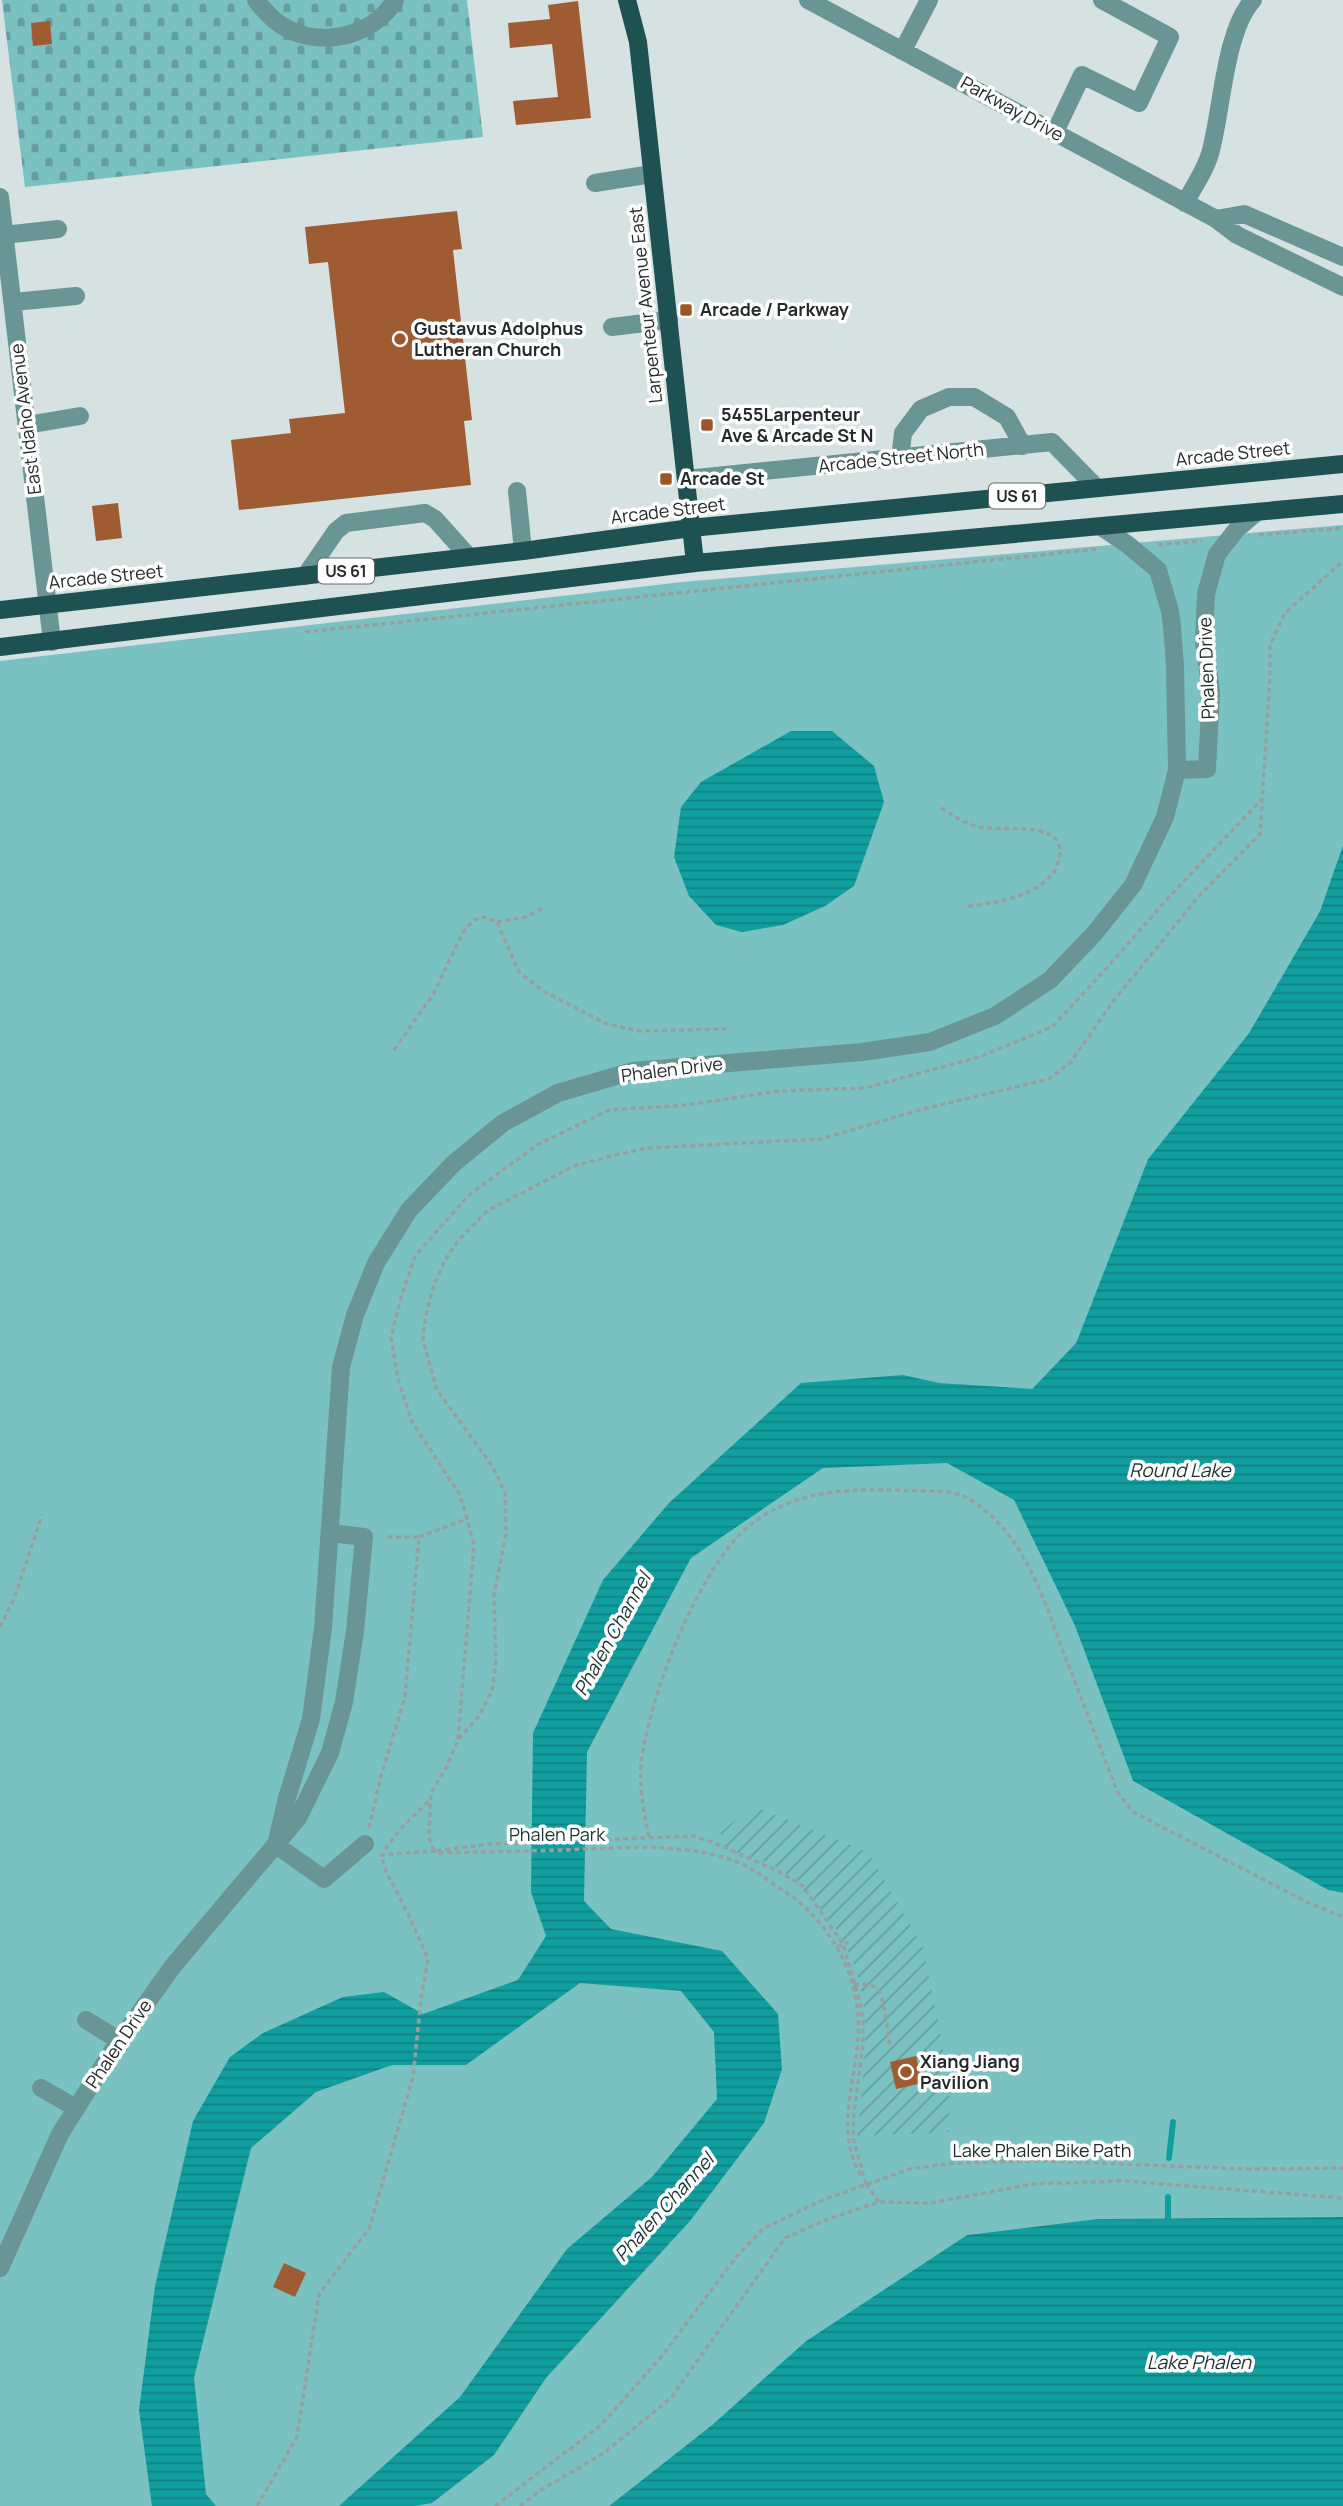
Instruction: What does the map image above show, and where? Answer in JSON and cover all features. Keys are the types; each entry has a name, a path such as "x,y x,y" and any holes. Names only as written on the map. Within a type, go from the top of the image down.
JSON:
{"main road":[{"name":"Larpenteur Avenue East","path":"628,0 638,42"},
{"name":"Larpenteur Avenue East","path":"638,0 638,42 695,564"},
{"name":"Arcade Street","path":"0,610 523,551 691,528 1343,464"},
{"name":"US 61","path":"0,648 695,564 1343,504"}],"street":[{"path":"256,0 267,14 289,30 314,38 341,37 366,28 389,10 396,0"},
{"name":"Parkway Drive","path":"808,0 1216,219 1237,235 1343,287"},
{"path":"903,50 929,0"},
{"path":"1055,132 1082,75 1139,103 1170,37 1102,0"},
{"path":"1185,203 1211,152 1228,61 1245,9 1253,0"},
{"path":"596,183 652,174"},
{"name":"East Idaho Avenue","path":"0,199 52,642"},
{"path":"1216,219 1244,214 1343,257"},
{"path":"4,235 58,229"},
{"path":"13,302 76,296"},
{"path":"612,327 669,320"},
{"path":"900,459 903,433 921,409 949,397 974,397 1007,417 1023,446"},
{"path":"27,425 80,416"},
{"name":"Arcade Street North","path":"686,479 1052,442 1097,488"},
{"path":"517,491 523,551"},
{"name":"Phalen Drive","path":"1177,770 1207,769 1211,691 1204,643 1206,594 1217,554 1257,512"},
{"path":"305,576 336,531 346,523 425,513 435,519 469,557"},
{"name":"Phalen Drive","path":"276,1845 311,1719 323,1628 341,1367 355,1315 376,1263 409,1210 454,1163 503,1123 558,1094 633,1071 797,1058 930,1042 995,1016 1050,980 1094,934 1133,885 1165,817 1177,770 1172,626 1158,570 1101,527"},
{"path":"1172,626 1205,623"},
{"path":"1175,670 1207,667"},
{"path":"331,1533 364,1537"},
{"name":"Phalen Drive","path":"0,2268 60,2134 120,2041 173,1966 298,1818 330,1753 344,1702 355,1631 364,1537"},
{"path":"276,1845 324,1879 365,1844"},
{"path":"86,2020 120,2041"},
{"path":"41,2088 76,2108"}],"path":[{"path":"299,632 1068,551 1132,548 1343,528"},
{"path":"380,1855 401,1828 429,1800 458,1740 479,1716 492,1691 496,1663 494,1595 506,1534 505,1493 493,1467 437,1390 423,1340 433,1288 444,1262 457,1242 486,1211 574,1166 648,1148 821,1139 923,1109 1049,1079 1071,1062 1114,1000 1199,896 1260,834 1270,645 1285,613 1343,561"},
{"path":"458,1740 474,1545 460,1494 412,1422 398,1379 391,1337 415,1256 469,1195 537,1145 609,1110 687,1105 779,1091 865,1088 979,1057 1052,1027 1169,897 1263,799"},
{"path":"941,808 962,822 982,828 1034,830 1050,834 1059,841 1061,854 1055,871 1040,884 1016,898 965,907"},
{"path":"394,1050 434,993 463,932 474,920 485,917 497,922 526,917 543,908"},
{"path":"497,922 519,972 543,990 607,1024 639,1031 729,1029"},
{"path":"649,1837 641,1798 641,1763 650,1723 679,1637 705,1581 728,1548 757,1520 789,1503 814,1494 881,1490 952,1494 964,1496 984,1509 1023,1557 1048,1606 1118,1793 1133,1812 1308,1903 1343,1917"},
{"path":"0,1627 14,1599 42,1515"},
{"path":"364,1537 419,1537 467,1519"},
{"path":"257,2506 297,2437 319,2294 369,2229 413,2077 428,1959 380,1855 365,1844 381,1776 405,1697 419,1537"},
{"path":"429,1800 429,1837 434,1851"},
{"path":"380,1855 491,1844 693,1836 778,1871 803,1886 843,1944 863,2022 863,2044 853,2113 853,2138 866,2184 879,2202"},
{"path":"434,1851 625,1847 696,1853 743,1865 798,1899 837,1947 854,1986"},
{"path":"837,1947 848,1942"},
{"path":"854,1986 875,1986 881,1993 890,2048"},
{"name":"Lake Phalen Bike Path","path":"495,2506 600,2426 663,2356 737,2256 764,2228 800,2209 910,2169 955,2163 1038,2161 1249,2169 1343,2168"},
{"path":"520,2506 541,2490 604,2453 671,2398 785,2238 828,2219 879,2202 930,2203 1033,2184 1124,2181 1343,2198"}],"green space":[{"path":"2,0 467,0 483,137 25,187"},
{"name":"Phalen Park","path":"1343,525 1343,845 1320,911 1249,1033 1148,1159 1076,1343 1032,1389 1014,1500 1075,1626 1133,1781 1328,1890 1343,1893 1343,2217 1097,2219 967,2235 806,2341 712,2425 609,2506 0,2506 0,661 682,582"},
{"path":"753,1806 868,1852 923,1947 949,2091 949,2132 857,2136 865,2038 859,1979 849,1951 832,1923 788,1875 768,1863 721,1847 721,1832"}],"water":[{"path":"791,731 832,731 874,766 884,802 854,886 825,906 783,925 742,932 716,925 689,896 674,857 681,807 701,782"},
{"name":"Round Lake","path":"1343,845 1343,1893 1328,1890 1133,1781 1075,1626 1014,1500 947,1463 823,1468 691,1558 587,1752 584,1901 611,1929 722,1951 778,2014 782,2069 764,2123 690,2221 546,2378 494,2455 432,2503 415,2506 339,2506 460,2397 567,2249 652,2177 717,2099 714,2032 681,1991 580,1983 466,2065 392,2065 316,2092 251,2148 194,2378 206,2494 216,2506 152,2506 139,2410 155,2286 193,2121 230,2057 263,2033 343,1997 384,1992 423,2014 518,1980 546,1936 531,1892 533,1733 603,1580 669,1503 801,1383 903,1375 939,1383 1032,1389 1076,1343 1148,1159 1249,1033 1320,911"},
{"name":"Lake Phalen","path":"1343,2217 1343,2506 609,2506 712,2425 806,2341 967,2235 1097,2219"}],"building":[{"path":"578,1 591,118 516,125 513,101 558,97 552,44 510,48 508,23 550,19 548,5"},
{"path":"50,21 52,44 33,46 31,23"},
{"name":"Gustavus Adolphus Lutheran Church","path":"457,211 462,249 453,250 472,420 464,421 471,485 239,510 231,440 291,433 289,419 345,413 328,262 309,264 305,227"},
{"path":"118,503 122,538 96,541 92,506"},
{"name":"Xiang Jiang Pavilion","path":"916,2056 922,2083 896,2089 890,2062"},
{"path":"284,2263 306,2273 295,2297 273,2287"}],"waterway":[{"path":"1169,2158 1173,2122"},
{"path":"1168,2197 1168,2219"}],"place":[{"name":"Arcade / Parkway","path":"686,310"},
{"name":"Gustavus Adolphus Lutheran Church","path":"400,339"},
{"name":"5455Larpenteur Ave & Arcade St N","path":"707,425"},
{"name":"Arcade St","path":"666,479"},
{"name":"Xiang Jiang Pavilion","path":"906,2072"}],"water label":[{"name":"Phalen Channel","path":"612,1634"},
{"name":"Phalen Channel","path":"664,2207"}]}
